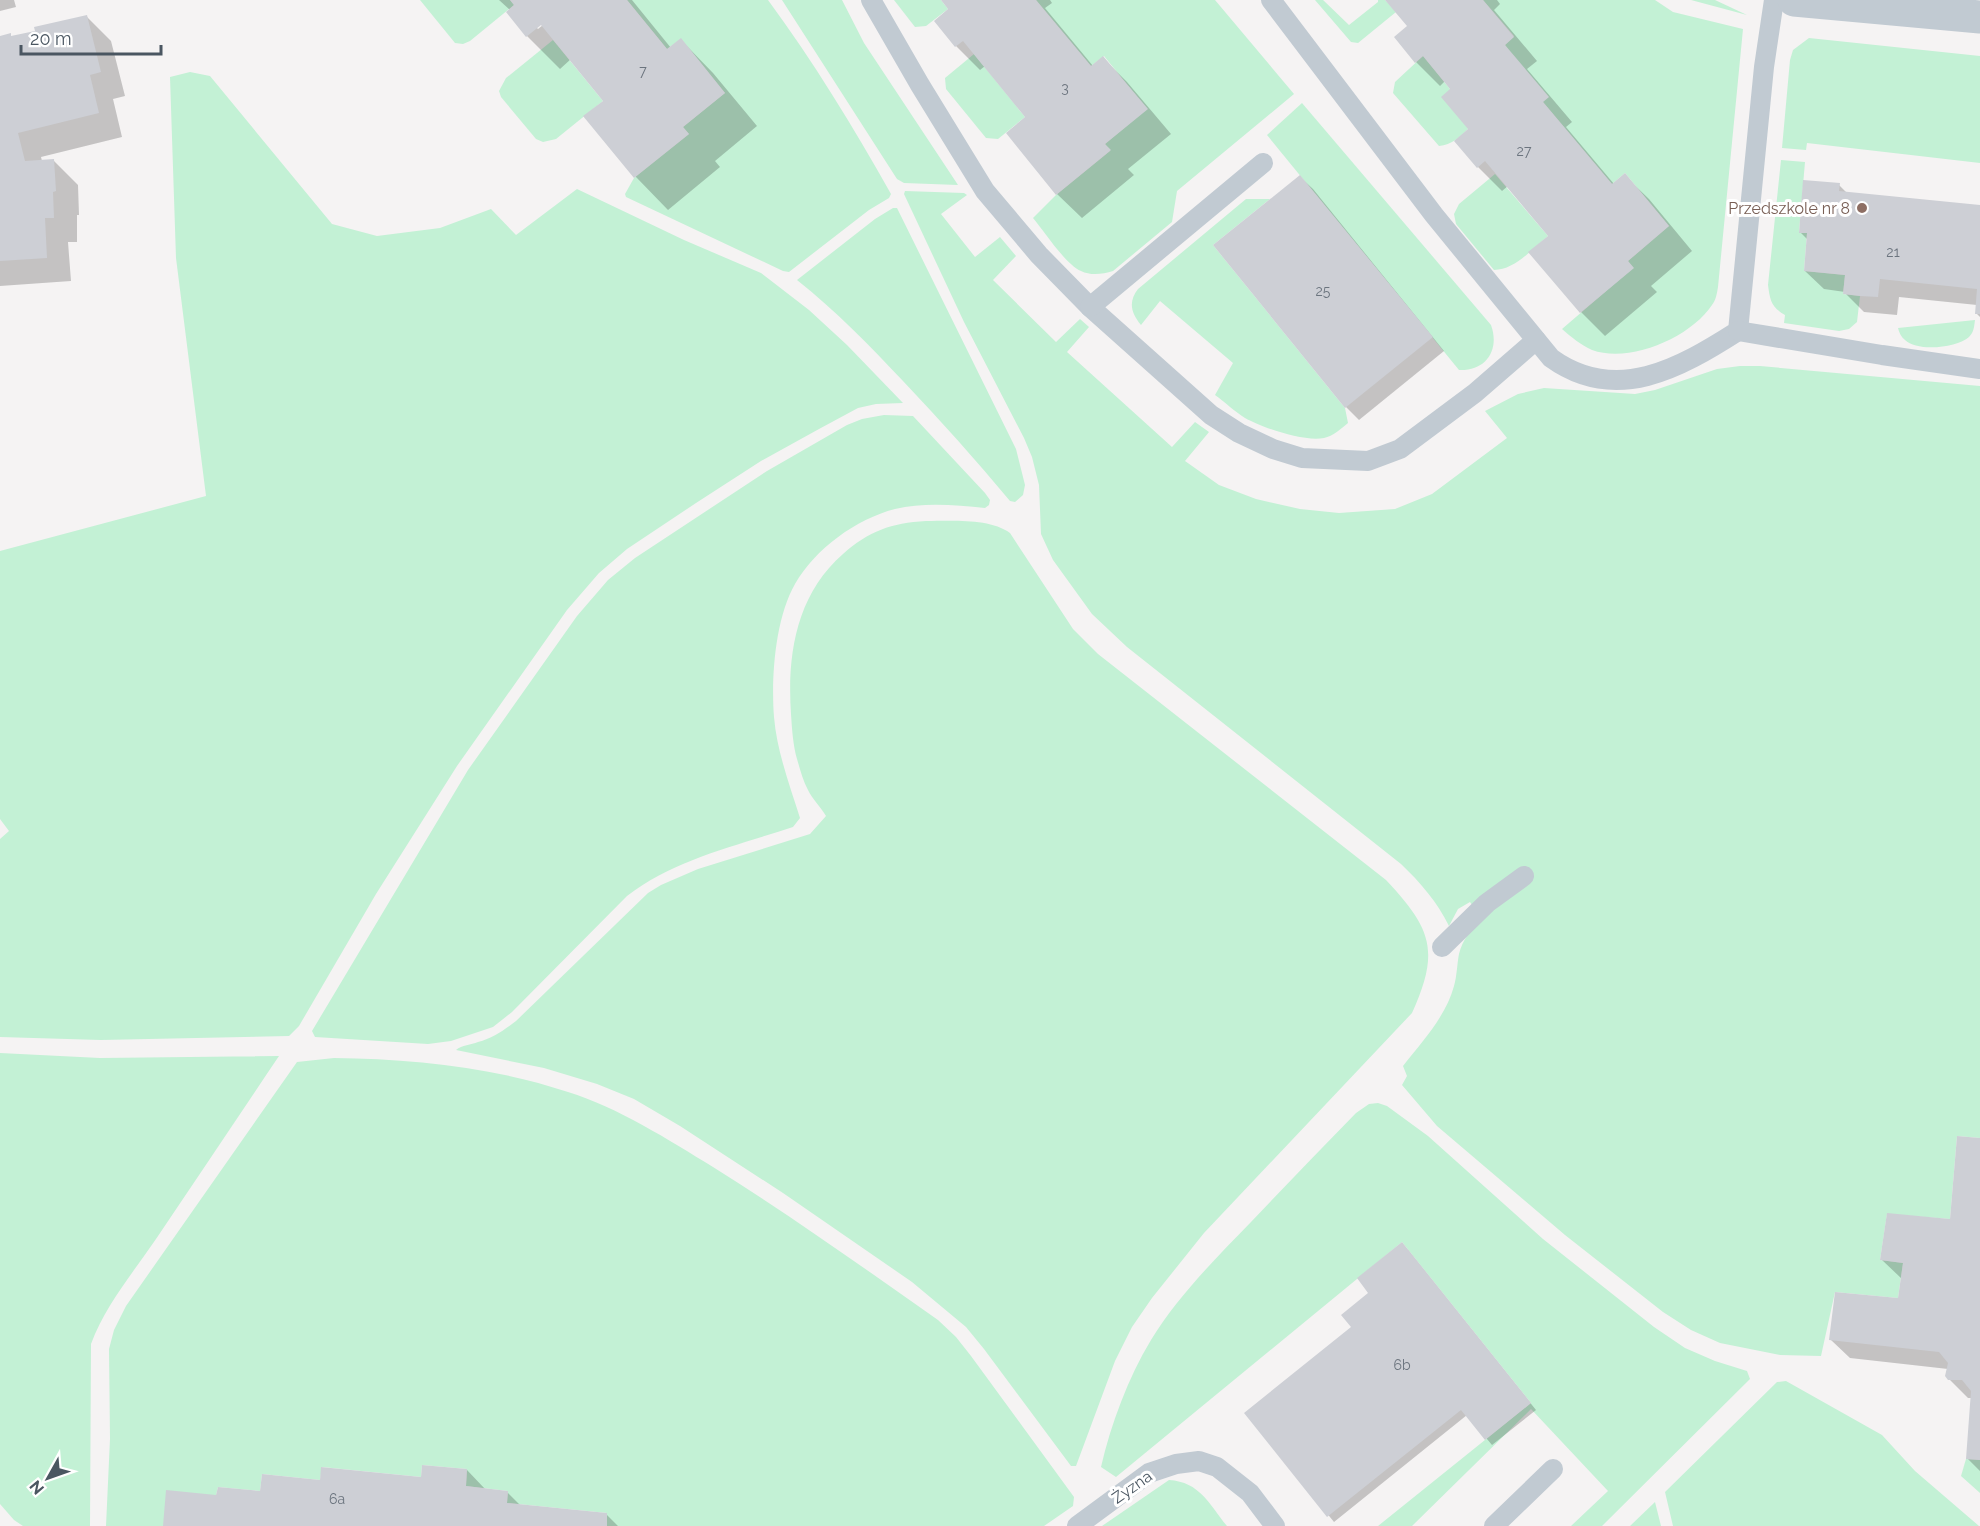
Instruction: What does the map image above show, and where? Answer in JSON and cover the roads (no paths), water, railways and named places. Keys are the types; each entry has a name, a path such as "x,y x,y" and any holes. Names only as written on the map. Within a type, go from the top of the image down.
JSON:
{"street":[{"path":"1794,0 1980,17"}],"lane":[{"path":"870,0 985,191 1039,255 1090,307 1211,415 1239,433 1264,445 1302,458 1368,461 1400,449 1475,393 1536,340"},
{"path":"1271,0 1434,215 1551,358 1566,369 1586,377 1626,380 1650,376 1700,356 1738,331 1980,369"},
{"path":"1738,331 1764,67 1774,0"},
{"path":"1090,307 1263,163"},
{"path":"1442,947 1487,903 1524,876"},
{"name":"Żyzna","path":"1077,1526 1149,1473 1176,1464 1199,1461 1217,1467 1250,1493 1275,1526"},
{"path":"1494,1526 1553,1469"}],"place":[{"name":"Przedszkole nr 8","path":"1862,208"}]}
